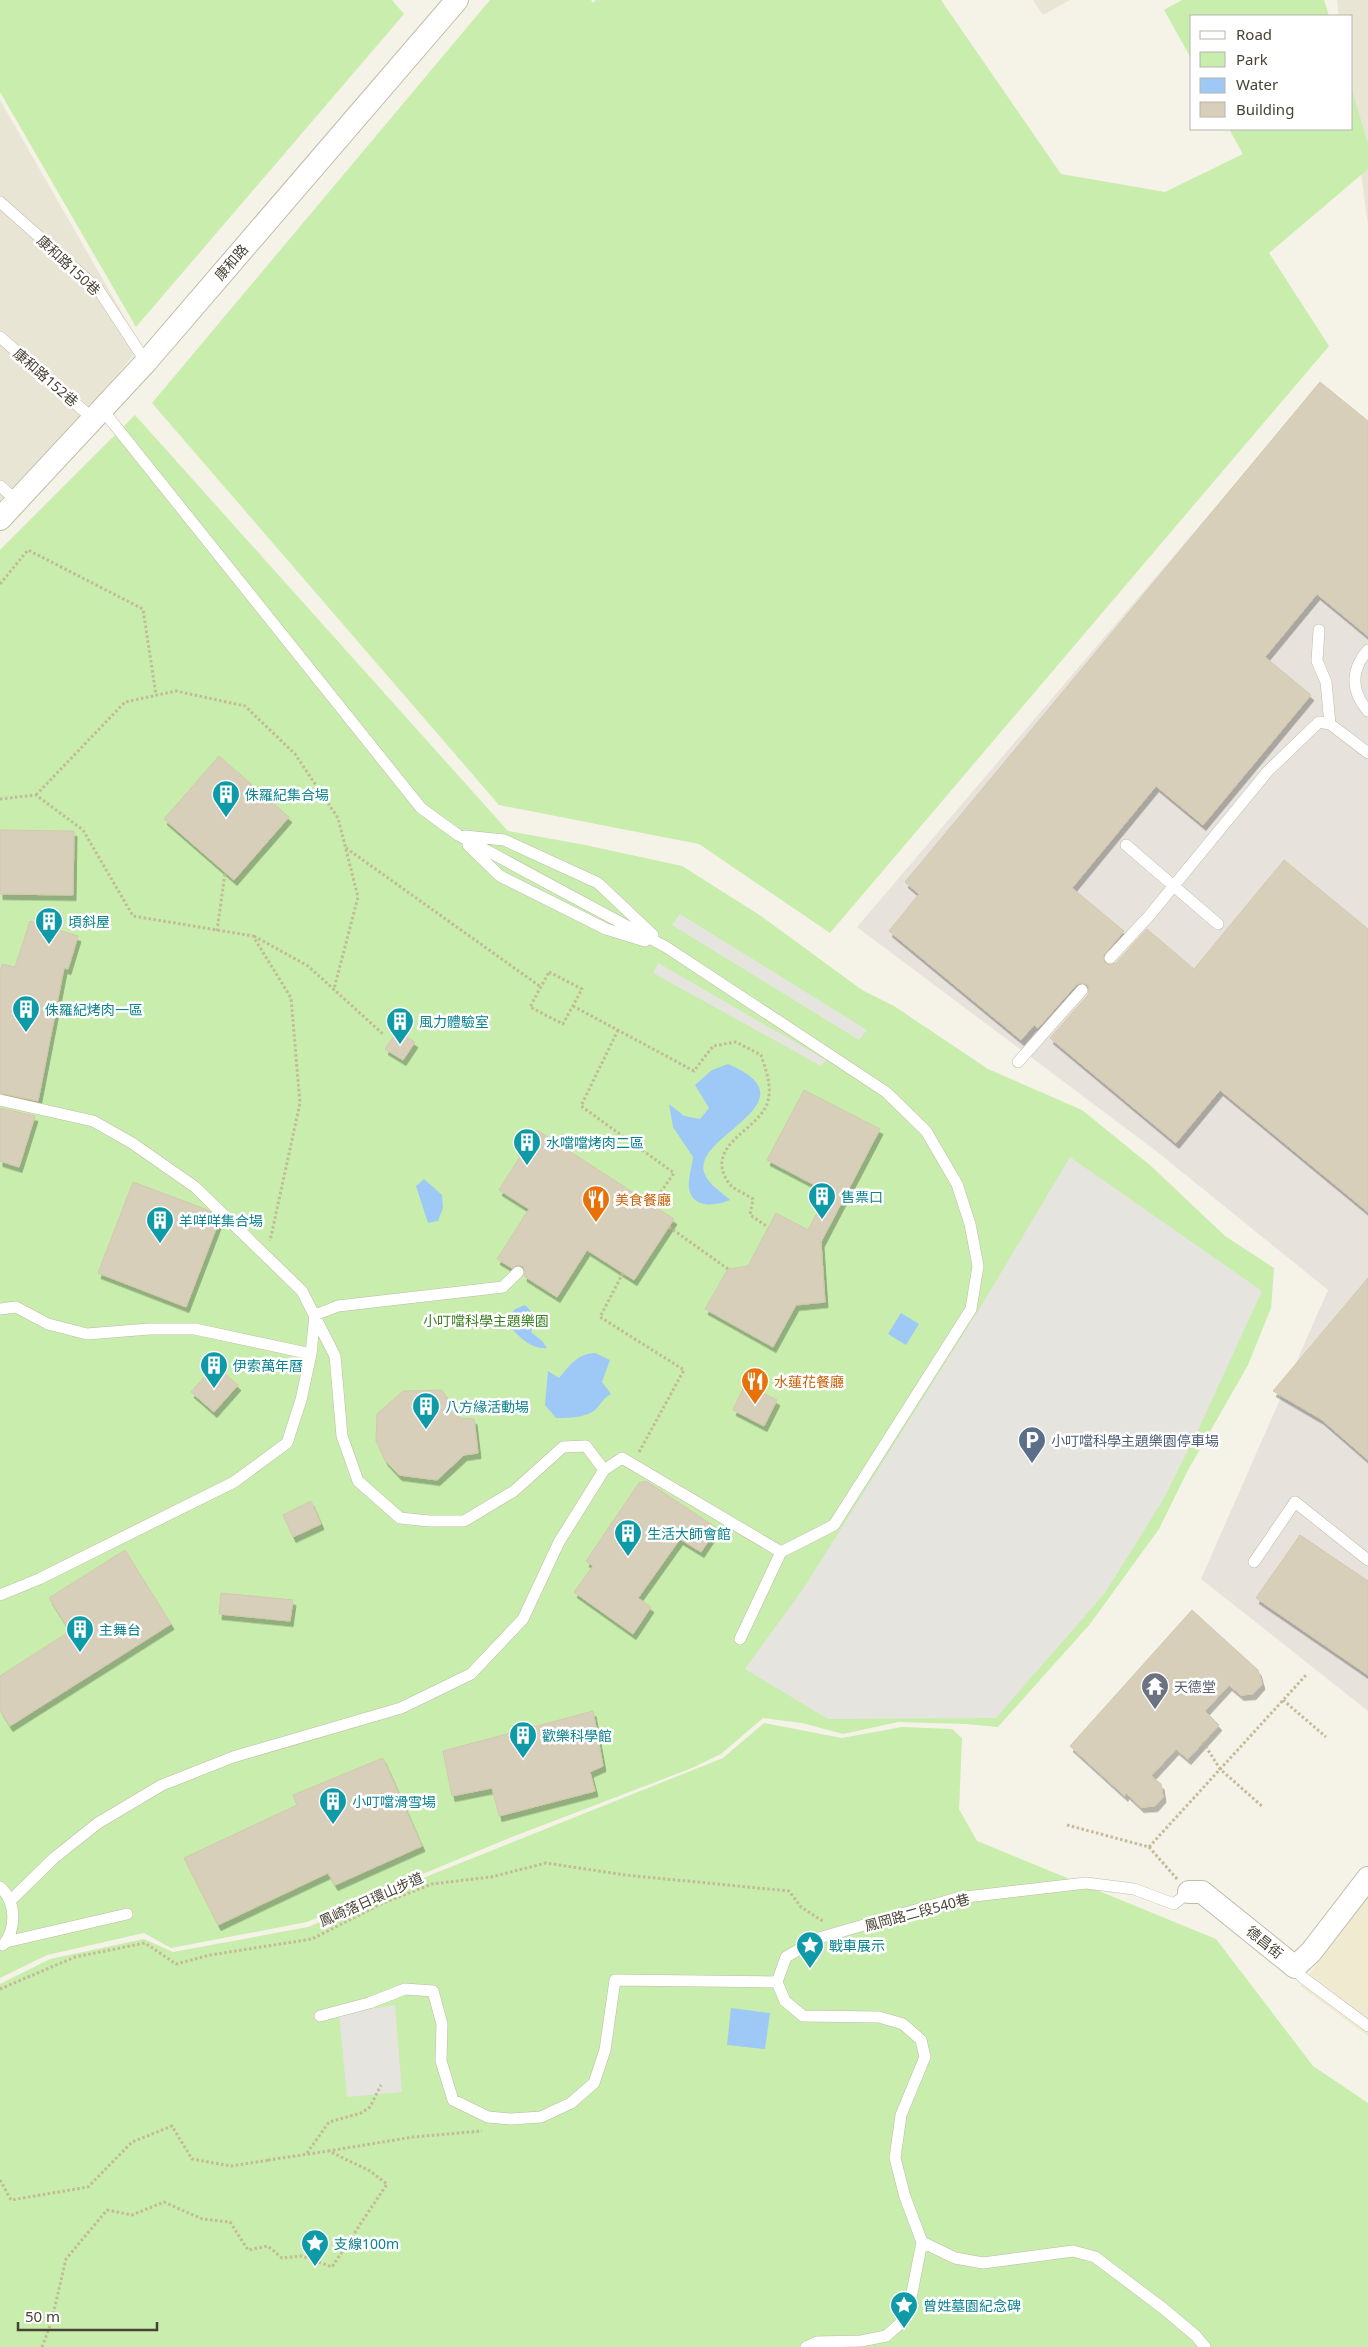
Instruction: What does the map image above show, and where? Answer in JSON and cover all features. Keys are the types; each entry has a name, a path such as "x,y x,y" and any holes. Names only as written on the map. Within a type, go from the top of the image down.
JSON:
{"street":[{"name":"康和路","path":"0,519 8,493 96,413 146,362 457,0"},
{"name":"德昌街","path":"1189,1892 1202,1892 1295,1967 1311,1952 1368,1878"}],"lane":[{"name":"康和路150巷","path":"0,202 98,289 146,362"},
{"name":"康和路152巷","path":"0,337 96,413 421,808 458,835"},
{"path":"1319,630 1317,661 1326,682 1330,724"},
{"path":"1368,650 1357,664 1354,680 1355,689 1368,711"},
{"path":"1110,958 1149,916 1268,771 1319,722 1330,724 1368,753"},
{"path":"458,835 666,947 886,1092 926,1131 957,1184 970,1224 978,1266 971,1310 834,1524 781,1552 740,1639"},
{"path":"458,835 500,876 606,930 666,947"},
{"path":"458,835 504,840 598,884 666,947"},
{"path":"1126,845 1218,924"},
{"path":"1018,1062 1082,990"},
{"path":"0,1100 93,1121 132,1143 195,1187 302,1291 335,1356 342,1436 358,1482 400,1518 430,1521 464,1521 514,1491 563,1447 586,1446 604,1470"},
{"path":"315,1316 338,1306 503,1287 518,1272"},
{"path":"0,1309 16,1306 48,1324 87,1334 149,1329 195,1329 311,1354"},
{"path":"0,1595 38,1579 234,1482 287,1443 302,1400 311,1354 315,1316"},
{"path":"10,1901 54,1858 98,1823 162,1785 233,1757 401,1708 471,1674 522,1619 559,1542 604,1470 622,1458 781,1552"},
{"path":"1254,1562 1295,1502 1368,1560"},
{"name":"鳳岡路二段540巷","path":"777,1982 786,1958 819,1938 957,1898 1086,1883 1134,1889 1174,1904 1189,1892"},
{"path":"0,1887 10,1901 13,1915 12,1929 3,1945"},
{"path":"3,1945 127,1914"},
{"path":"1295,1967 1302,1977 1368,2026"},
{"path":"320,2016 369,2003 405,1989 433,1991 442,2024 441,2061 453,2100 488,2117 512,2119 541,2117 571,2103 594,2083 606,2050 615,1980 777,1982 785,2001 803,2016 879,2017 903,2024 921,2040 925,2057 901,2115 895,2158 905,2197 922,2242 909,2308 901,2323 886,2336 861,2341 817,2342 806,2347"},
{"path":"922,2242 954,2258 983,2263 1074,2251 1095,2257 1164,2309 1196,2336 1205,2347"}],"path":[{"path":"0,584 28,550 142,609 156,695"},
{"path":"0,799 36,795 125,702 176,691 245,706 295,754 338,818 358,897 334,989"},
{"path":"36,795 83,830 133,916 253,936 308,966 384,1035"},
{"path":"345,847 541,987"},
{"path":"217,930 225,873"},
{"path":"253,936 291,998 300,1103 267,1256"},
{"path":"549,972 582,989 573,1006 563,1024 530,1007 549,972"},
{"path":"573,1006 694,1071 713,1046 736,1042 761,1055 769,1080 767,1104 750,1125 728,1145 721,1164 728,1183 753,1198 750,1215 768,1227"},
{"path":"618,1030 582,1106 674,1172 652,1205"},
{"path":"668,1227 728,1269"},
{"path":"623,1273 600,1317 684,1370 632,1463"},
{"path":"1149,1847 1307,1674"},
{"path":"1283,1700 1326,1737"},
{"path":"1203,1742 1220,1769 1262,1807"},
{"path":"1067,1825 1149,1847 1189,1892"},
{"name":"鳳崎落日環山步道","path":"0,1989 75,1957 145,1943 176,1964 210,1955 312,1939 381,1904 432,1884 491,1877 546,1864 625,1875 788,1891 801,1907 826,1923 819,1938"},
{"path":"307,2154 329,2122 361,2113 370,2107 381,2085"},
{"path":"0,2180 11,2200 88,2188 132,2142 172,2126 192,2160 231,2166 412,2137 481,2132 495,2117"},
{"path":"42,2347 51,2323 66,2259 107,2210 132,2215 164,2202 202,2219 230,2222 248,2250 268,2246 282,2258 302,2256 332,2267 387,2184 370,2170 329,2151 268,2160"}],"shaded area":[{"path":"1033,0 1070,0 1043,15"},
{"path":"1337,0 1368,0 1368,225 1353,113 1353,15 1339,15"},
{"path":"0,100 141,346 64,438 0,508"},
{"path":"1317,388 1368,428 1368,1711 1201,1579 1328,1290 1156,1151 857,927"},
{"path":"680,914 867,1030 859,1040 672,925"},
{"path":"658,963 826,1060 821,1066 653,973"},
{"name":"小叮噹科學主題樂園停車場","path":"1070,1157 1262,1291 1199,1428 1163,1500 1105,1593 996,1718 828,1719 745,1669 803,1589 978,1311"},
{"path":"1368,1898 1368,2036 1300,1986"},
{"path":"395,2005 402,2092 347,2097 339,2014"}],"green space":[{"path":"0,0 392,0 404,14 136,327 0,92"},
{"path":"490,0 591,0 593,3 596,0 941,0 1061,174 1165,192 1243,154 1230,130 1353,130 1353,93 1368,144 1368,169 1269,253 1329,346 830,933 699,844 499,805 152,403"},
{"path":"1182,0 1324,0 1329,15 1190,15 1190,56 1164,10"},
{"name":"小叮噹科學主題樂園","path":"135,415 508,831 682,866 761,916 862,990 894,1006 988,1069 1082,1110 1151,1166 1225,1236 1274,1268 1271,1308 1248,1365 1187,1472 1159,1529 1090,1624 998,1727 898,1722 843,1734 802,1723 763,1718 721,1754 692,1768 507,1839 307,1922 171,1948 144,1933 47,1955 0,1978 0,550"},
{"path":"764,1723 842,1738 902,1727 952,1729 962,1738 959,1809 977,1841 1216,1939 1313,2066 1368,2103 1368,2347 0,2347 0,1984 50,1959 144,1939 173,1952 308,1927 433,1874 723,1758"}],"water":[{"path":"728,1064 752,1078 760,1092 757,1105 716,1145 706,1158 704,1172 706,1177 730,1200 718,1204 705,1204 695,1200 691,1195 689,1184 693,1157 673,1127 669,1104 684,1116 700,1119 709,1108 695,1085 712,1070"},
{"path":"424,1179 442,1195 443,1208 438,1221 428,1223 416,1186"},
{"path":"525,1305 531,1311 533,1317 531,1332 547,1348 532,1345 511,1328 509,1317 515,1309"},
{"path":"901,1313 919,1324 906,1345 888,1334"},
{"path":"595,1353 610,1360 602,1382 611,1394 588,1414 578,1417 556,1418 545,1405 548,1371 559,1378 579,1358"},
{"path":"731,2008 770,2013 765,2049 727,2045"}],"building":[{"path":"1320,382 1368,421 1368,636 1317,594 1265,657 1311,695 1203,825 1156,786 1072,888 1124,931 1103,956 1105,963 1109,965 1116,963 1147,929 1194,969 1284,860 1368,929 1368,1212 1220,1090 1176,1143 1050,1038 1088,995 1089,988 1087,984 1080,983 1076,985 1038,1028 1034,1025 1021,1040 889,931 919,894 905,882"},
{"name":"侏羅紀集合場","path":"219,756 289,817 234,880 164,819"},
{"path":"0,830 74,831 73,895 0,894"},
{"name":"侏羅紀烤肉一區","path":"30,921 78,936 68,969 64,968 38,1101 0,1093 0,974 2,964 15,967"},
{"name":"風力體驗室","path":"397,1031 415,1042 403,1060 385,1049"},
{"name":"售票口","path":"804,1090 880,1129 821,1242 825,1302 796,1305 773,1347 705,1309 728,1269 748,1266 776,1213 808,1230 828,1192 767,1160"},
{"path":"0,1108 35,1116 19,1167 0,1161"},
{"name":"美食餐廳","path":"537,1130 674,1219 634,1280 587,1250 557,1297 524,1276 523,1266 517,1265 512,1268 497,1259 529,1209 499,1190"},
{"name":"羊咩咩集合場","path":"133,1182 208,1210 219,1221 186,1307 98,1273"},
{"path":"1368,1278 1368,1460 1321,1419 1273,1391"},
{"name":"伊索萬年曆","path":"215,1365 238,1385 214,1412 191,1392"},
{"name":"水蓮花餐廳","path":"745,1384 777,1400 764,1426 733,1410"},
{"name":"八方緣活動場","path":"442,1390 460,1418 474,1419 478,1453 464,1455 437,1480 399,1475 385,1460 376,1441 377,1414 403,1391"},
{"name":"生活大師會館","path":"646,1481 717,1528 701,1552 680,1539 638,1598 651,1607 633,1634 574,1592 593,1566 586,1561 639,1483"},
{"path":"311,1501 321,1524 293,1537 283,1515"},
{"path":"1300,1535 1368,1581 1368,1675 1256,1598"},
{"name":"主舞台","path":"125,1550 171,1624 10,1726 0,1710 0,1676 70,1631 49,1598"},
{"path":"221,1593 293,1600 290,1621 219,1614"},
{"name":"天德堂","path":"1192,1610 1258,1670 1262,1684 1253,1694 1241,1695 1229,1685 1205,1711 1219,1725 1188,1759 1176,1749 1151,1776 1161,1784 1163,1797 1155,1806 1141,1807 1126,1793 1125,1796 1070,1746"},
{"name":"歡樂科學館","path":"593,1711 603,1766 590,1772 595,1791 499,1816 492,1788 452,1796 443,1751"},
{"name":"小叮噹滑雪場","path":"383,1758 422,1846 335,1885 328,1873 218,1925 184,1858 297,1805 293,1795"}],"place":[{"name":"侏羅紀集合場","path":"226,818"},
{"name":"頃斜屋","path":"49,945"},
{"name":"侏羅紀烤肉一區","path":"26,1033"},
{"name":"風力體驗室","path":"400,1045"},
{"name":"水噹噹烤肉二區","path":"527,1166"},
{"name":"售票口","path":"822,1220"},
{"name":"美食餐廳","path":"596,1223"},
{"name":"羊咩咩集合場","path":"160,1244"},
{"name":"伊索萬年曆","path":"214,1389"},
{"name":"水蓮花餐廳","path":"755,1405"},
{"name":"八方緣活動場","path":"426,1430"},
{"name":"小叮噹科學主題樂園停車場","path":"1032,1464"},
{"name":"生活大師會館","path":"628,1557"},
{"name":"主舞台","path":"80,1653"},
{"name":"天德堂","path":"1155,1710"},
{"name":"歡樂科學館","path":"523,1759"},
{"name":"小叮噹滑雪場","path":"333,1825"},
{"name":"戰車展示","path":"810,1969"},
{"name":"支線100m","path":"315,2267"},
{"name":"曾姓墓園紀念碑","path":"904,2329"}]}
